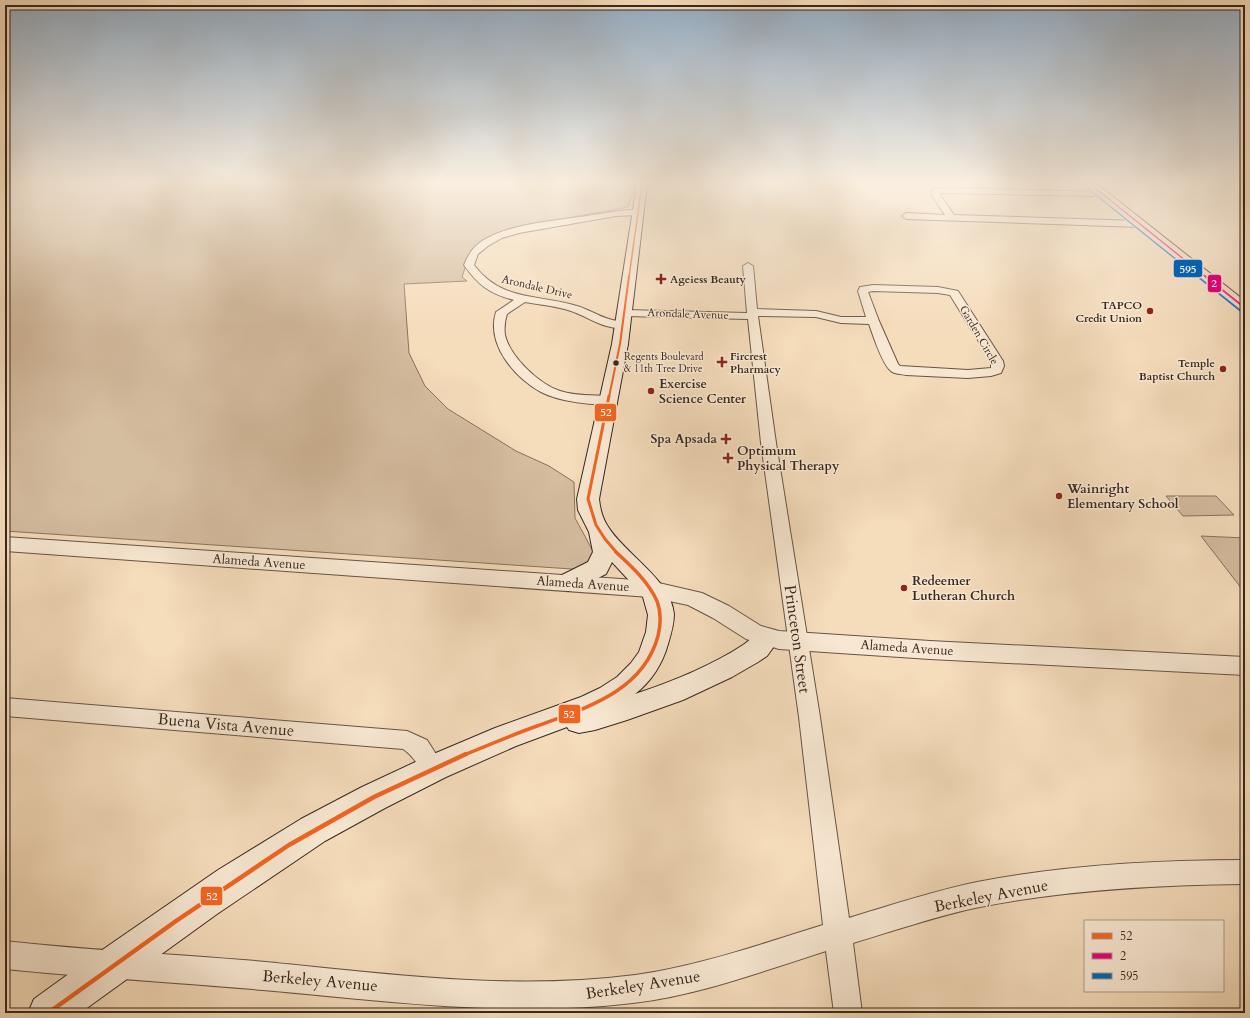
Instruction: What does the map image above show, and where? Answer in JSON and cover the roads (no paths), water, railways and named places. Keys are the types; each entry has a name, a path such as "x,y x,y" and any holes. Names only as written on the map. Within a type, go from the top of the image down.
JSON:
{"main road":[{"path":"48,1013 112,964 252,868 312,831 434,768 504,738 598,703 632,680 649,658 658,637 661,614 660,607 650,589 612,548 600,532 590,512 588,499 624,319 635,232"},
{"path":"1149,232 1245,308"},
{"path":"569,582 597,568 605,552 600,532"},
{"path":"504,738 600,717 659,698 714,674 756,651 767,638"}],"street":[{"name":"Arondale Drive","path":"515,232 494,240 476,252 471,258 469,265 481,282 504,293 524,299 572,308 608,323 624,319"},
{"name":"Princeton Street","path":"748,266 752,314 798,640 848,1013"},
{"name":"Garden Circle","path":"864,288 938,290 950,292 957,296 962,304 997,361 998,369 994,373 983,374 897,369 892,365 873,321 863,292 864,288"},
{"path":"524,299 502,312 501,315 500,336 511,358 528,377 552,393 609,400"},
{"path":"752,314 816,314 842,320 873,321"},
{"name":"Arondale Avenue","path":"624,319 752,314"},
{"name":"Alameda Avenue","path":"5,544 569,582 650,589 694,599 720,612 745,628 767,638 930,650 1245,666"},
{"name":"Buena Vista Avenue","path":"5,706 407,740 419,747 434,768"},
{"name":"Berkeley Avenue","path":"5,956 190,969 478,996 531,997 583,994 628,990 688,979 739,966 959,899 1018,888 1077,880 1136,875 1245,872"}],"place":[{"name":"Ageiess Beauty","path":"661,279"},
{"name":"TAPCO Credit Union","path":"1150,311"},
{"name":"Fircrest Pharmacy","path":"722,362"},
{"name":"Regents Boulevard & 11th Tree Drive","path":"616,363"},
{"name":"Temple Baptist Church","path":"1223,369"},
{"name":"Exercise Science Center","path":"651,391"},
{"name":"Spa Apsada","path":"726,439"},
{"name":"Optimum Physical Therapy","path":"728,458"},
{"name":"Wainright Elementary School","path":"1059,496"},
{"name":"Redeemer Lutheran Church","path":"904,588"}]}
